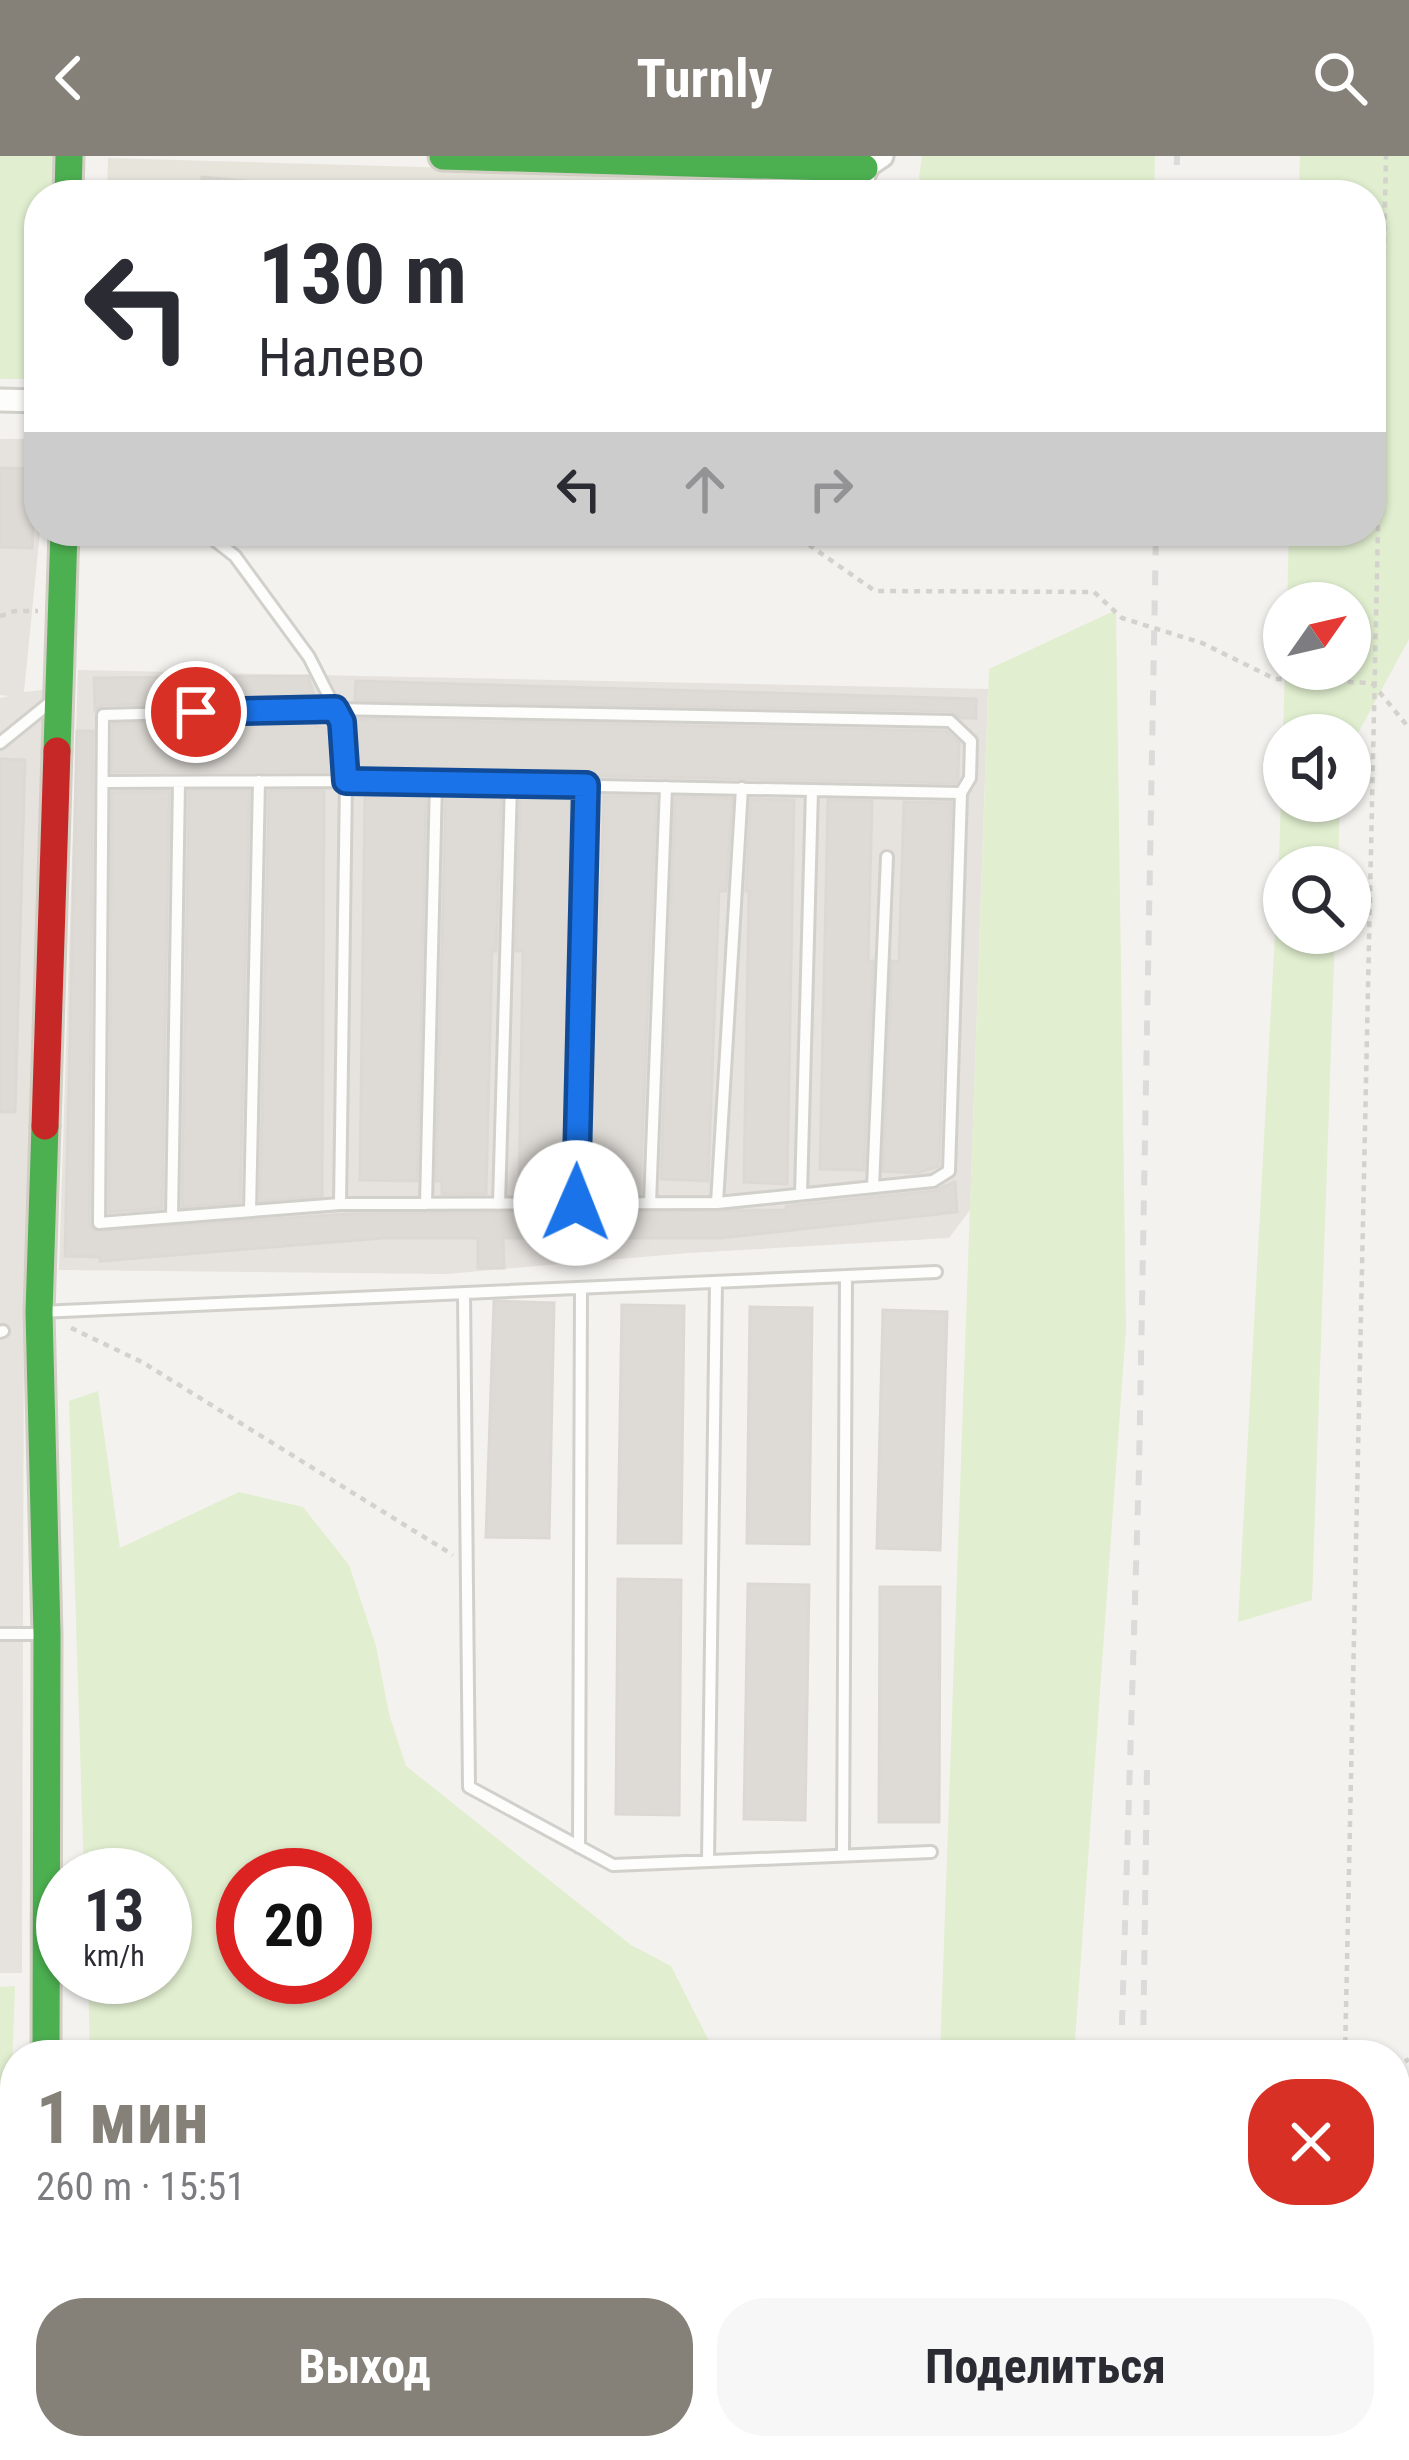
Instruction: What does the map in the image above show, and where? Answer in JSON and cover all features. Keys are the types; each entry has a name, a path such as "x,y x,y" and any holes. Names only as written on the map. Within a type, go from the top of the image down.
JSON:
{"street":[{"path":"443,156 870,173"},
{"path":"46,2040 47,1634 39,1312 64,546"}],"lane":[{"path":"222,546 235,556 309,657 342,722 346,781 340,1204"},
{"path":"4,737 59,695"},
{"path":"335,709 950,721 971,741 970,778 961,793 949,1171 933,1181 717,1203 340,1204 99,1223 103,782 103,715 335,709"},
{"path":"250,1211 259,781"},
{"path":"103,782 436,782 961,793"},
{"path":"172,1217 178,782"},
{"path":"426,1204 436,782"},
{"path":"499,1204 511,784"},
{"path":"576,1203 586,785"},
{"path":"650,1203 666,787"},
{"path":"717,1203 742,788"},
{"path":"801,1194 812,790"},
{"path":"873,1187 887,857"},
{"path":"39,1312 936,1272"},
{"path":"843,1855 846,1276"},
{"path":"708,1861 716,1282"},
{"path":"579,1847 581,1288"},
{"path":"464,1293 469,1787 613,1865 931,1852"},
{"path":"0,1634 47,1634"}],"path":[{"path":"810,546 875,591 1094,592 1122,618 1202,643 1275,679 1372,683 1409,728"},
{"path":"1345,2040 1376,546"},
{"path":"0,616 15,611 62,612"},
{"path":"39,1312 142,1362 464,1562"}],"shaded area":[{"path":"108,158 845,179 845,180 107,180"},
{"path":"0,439 24,439 24,546 39,546 24,692 43,690 24,1282 22,1973 0,1973 0,698 9,696 0,695"},
{"path":"78,670 988,689 970,1210 949,1238 688,1253 446,1274 59,1270"}],"green space":[{"path":"0,156 58,156 58,180 24,180 24,379 0,379"},
{"path":"922,156 1155,156 1154,180 919,177"},
{"path":"1300,156 1409,156 1409,639 1368,714 1284,714 1284,690 1371,690 1371,582 1288,582 1289,546 1386,546 1386,180 1299,180"},
{"path":"1116,610 1126,1329 1075,2040 941,2040 989,669"},
{"path":"1280,822 1339,822 1339,846 1279,846"},
{"path":"1274,954 1334,954 1312,1600 1238,1622"},
{"path":"98,1391 120,1548 239,1492 303,1507 349,1565 376,1646 389,1714 406,1766 631,1945 671,1966 708,2040 90,2040 89,2004 192,2004 192,1848 83,1848 69,1401"},
{"path":"15,1986 13,2040 0,2040 0,1987"}],"building":[{"path":"0,468 24,469 24,546 32,548 0,547"},
{"path":"308,676 315,700 103,705 95,710 94,678"},
{"path":"356,681 976,699 976,718 961,718 950,711 355,700"},
{"path":"316,719 316,727 333,728 336,771 112,772 113,724"},
{"path":"355,719 946,731 959,743 958,779 956,783 355,771"},
{"path":"77,731 93,731 89,1223 94,1231 349,1214 786,1210 786,1206 934,1191 955,1182 957,1212 720,1238 503,1238 504,1268 478,1268 478,1238 383,1238 100,1261 100,1257 65,1256"},
{"path":"0,759 25,760 15,1112 0,1112"},
{"path":"169,791 162,1208 109,1212 112,792"},
{"path":"189,791 249,791 240,1202 182,1207"},
{"path":"269,791 324,791 322,1196 260,1201"},
{"path":"365,791 426,792 417,1181 360,1180"},
{"path":"446,793 501,794 486,1194 442,1194 442,1181 436,1181"},
{"path":"520,794 571,795 569,930 573,930 566,1194 519,1194 523,951 516,951"},
{"path":"604,796 656,797 640,1193 586,1194 592,930 600,930"},
{"path":"675,797 732,798 726,891 719,891 708,1181 661,1179"},
{"path":"751,799 794,800 787,1184 744,1182"},
{"path":"828,800 872,801 868,961 873,961 864,1170 820,1169"},
{"path":"904,802 951,803 939,1166 917,1173 883,1171 892,961 899,962"},
{"path":"494,1301 554,1303 549,1538 486,1537"},
{"path":"622,1305 684,1306 681,1543 618,1543"},
{"path":"750,1307 812,1308 809,1544 747,1543"},
{"path":"883,1310 947,1312 940,1550 877,1548"},
{"path":"618,1579 681,1580 679,1815 616,1814"},
{"path":"748,1584 809,1585 805,1820 744,1819"},
{"path":"880,1587 940,1587 939,1822 879,1822"}],"railway":[{"path":"1176,180 1177,156"},
{"path":"1121,2040 1139,1470 1156,546"},
{"path":"1143,2040 1147,1767"}],"traffic: fast":[{"path":"68,180 69,156"},
{"path":"443,156 864,168"},
{"path":"57,751 64,546"},
{"path":"45,1126 39,1312 47,1634 46,2040"}],"traffic: jam":[{"path":"45,1126 57,751"}],"route":[{"path":"196,712 335,709 342,722 346,781 586,785 576,1203"}]}
